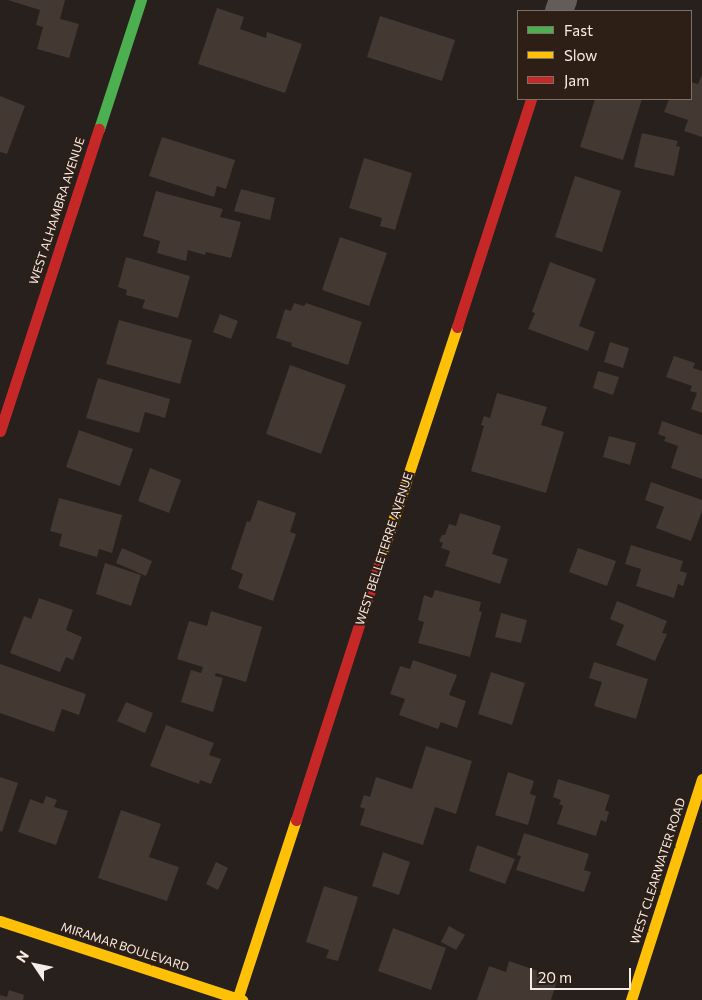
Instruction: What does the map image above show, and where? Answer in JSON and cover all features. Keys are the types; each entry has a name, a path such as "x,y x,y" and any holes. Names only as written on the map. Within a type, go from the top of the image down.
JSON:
{"street":[{"name":"WEST ALHAMBRA AVENUE","path":"0,431 141,0"},
{"name":"WEST BELLETERRE AVENUE","path":"239,1000 531,100"},
{"name":"WEST CLEARWATER ROAD","path":"631,1000 702,779"},
{"name":"MIRAMAR BOULEVARD","path":"0,921 239,1000"}],"building":[{"path":"8,0 65,0 60,19 79,24 69,58 37,49 43,27 36,25 40,10"},
{"path":"217,8 244,17 240,29 266,38 267,32 302,44 285,93 198,64"},
{"path":"380,16 455,40 442,81 367,57"},
{"path":"702,75 702,137 684,131 688,120 664,112 669,100 692,100 692,82 698,84"},
{"path":"0,96 25,106 7,154 0,152"},
{"path":"595,100 642,100 623,160 580,147"},
{"path":"642,133 678,141 676,146 680,147 674,176 634,167"},
{"path":"162,137 235,160 226,189 217,186 214,197 149,176"},
{"path":"364,158 412,173 395,230 380,226 382,218 349,208"},
{"path":"575,176 621,191 602,252 555,237"},
{"path":"241,189 275,198 270,220 234,211"},
{"path":"156,191 223,209 220,217 241,222 231,258 206,252 205,255 188,250 186,261 157,253 160,241 143,236"},
{"path":"340,237 387,253 369,306 322,290"},
{"path":"126,257 190,276 178,318 142,308 145,300 126,295 127,290 118,287"},
{"path":"550,262 596,279 579,326 595,332 588,351 528,329 535,313 532,312"},
{"path":"294,303 304,306 306,303 362,322 348,365 291,346 292,343 276,338 285,309 291,311"},
{"path":"220,314 238,321 231,339 213,332"},
{"path":"119,320 192,340 180,384 106,364"},
{"path":"610,342 629,348 623,368 604,362"},
{"path":"674,356 695,363 693,368 702,371 702,413 691,409 697,393 690,391 692,386 666,377"},
{"path":"290,365 346,385 321,454 266,434"},
{"path":"598,371 619,377 613,395 593,388"},
{"path":"98,378 170,399 165,418 145,412 139,433 86,418"},
{"path":"497,393 547,407 541,425 564,432 546,493 471,471 484,426 481,425 484,416 490,418"},
{"path":"662,421 702,435 702,479 671,468 678,446 664,441 666,437 658,434"},
{"path":"79,430 133,449 120,486 66,467"},
{"path":"609,436 636,443 630,465 603,457"},
{"path":"150,468 181,480 169,513 138,501"},
{"path":"651,482 702,500 702,511 691,541 656,528 664,507 645,500"},
{"path":"59,498 122,515 112,553 99,549 97,557 59,546 62,534 50,531"},
{"path":"258,500 296,513 290,532 296,534 273,601 238,588 243,574 231,569 247,521 250,522"},
{"path":"460,513 501,526 492,554 508,559 500,584 445,566 450,551 441,548 443,543 439,541 442,535 445,535 449,524 456,526"},
{"path":"631,545 683,561 680,571 687,573 683,586 678,584 674,598 636,586 641,569 625,564"},
{"path":"122,548 152,561 146,576 116,563"},
{"path":"578,548 616,561 607,586 569,572"},
{"path":"105,563 141,575 131,606 96,594"},
{"path":"435,590 481,602 479,611 482,612 470,657 418,643 424,622 418,620 424,595 432,598"},
{"path":"39,598 73,610 66,630 82,637 73,660 66,657 60,672 10,653 24,616 31,619"},
{"path":"617,601 667,621 662,633 667,634 655,661 616,645 624,625 610,619"},
{"path":"211,611 262,627 246,682 216,673 215,676 223,678 213,712 181,702 191,670 201,673 203,667 177,659 189,621 207,626"},
{"path":"501,613 527,620 521,643 495,637"},
{"path":"413,660 457,675 449,695 466,701 457,728 441,722 438,729 399,715 405,699 390,694 400,666 410,669"},
{"path":"594,662 648,679 636,719 594,706 602,682 589,678"},
{"path":"0,664 86,694 79,715 62,709 54,732 0,713"},
{"path":"491,672 525,683 512,725 478,714"},
{"path":"126,702 153,713 145,733 117,721"},
{"path":"166,725 214,743 209,755 221,759 211,784 200,780 199,784 150,766"},
{"path":"426,746 472,761 456,814 435,807 423,845 360,825 365,809 360,807 364,795 370,797 376,777 412,789"},
{"path":"508,772 534,781 530,794 536,796 528,825 495,815"},
{"path":"0,777 18,783 2,832 0,831"},
{"path":"558,779 610,795 605,810 609,812 606,822 601,820 596,836 557,824 563,806 559,804 561,800 553,797"},
{"path":"46,796 57,800 54,807 68,811 56,845 18,832 30,799 43,804"},
{"path":"121,810 161,824 149,857 179,867 167,901 98,878"},
{"path":"524,833 589,854 584,870 591,872 584,892 516,870 521,856 517,855"},
{"path":"477,845 515,859 505,884 469,871"},
{"path":"383,852 410,862 399,895 372,886"},
{"path":"216,862 228,868 218,890 206,884"},
{"path":"324,886 358,897 338,961 326,958 329,950 306,942"},
{"path":"449,926 465,935 456,950 441,942"},
{"path":"393,928 446,948 431,990 378,971"},
{"path":"509,961 558,978 551,1000 477,1000 489,966 506,972"},
{"path":"9,990 24,995 23,1000 0,1000 0,995 7,997"}],"traffic: fast":[{"path":"99,129 141,0"}],"traffic: slow":[{"path":"381,557 457,327"},
{"path":"631,1000 702,779"},
{"path":"237,1000 296,820"},
{"path":"0,921 242,1000"}],"traffic: jam":[{"path":"457,327 531,100"},
{"path":"0,431 99,129"},
{"path":"296,820 381,557"}]}
